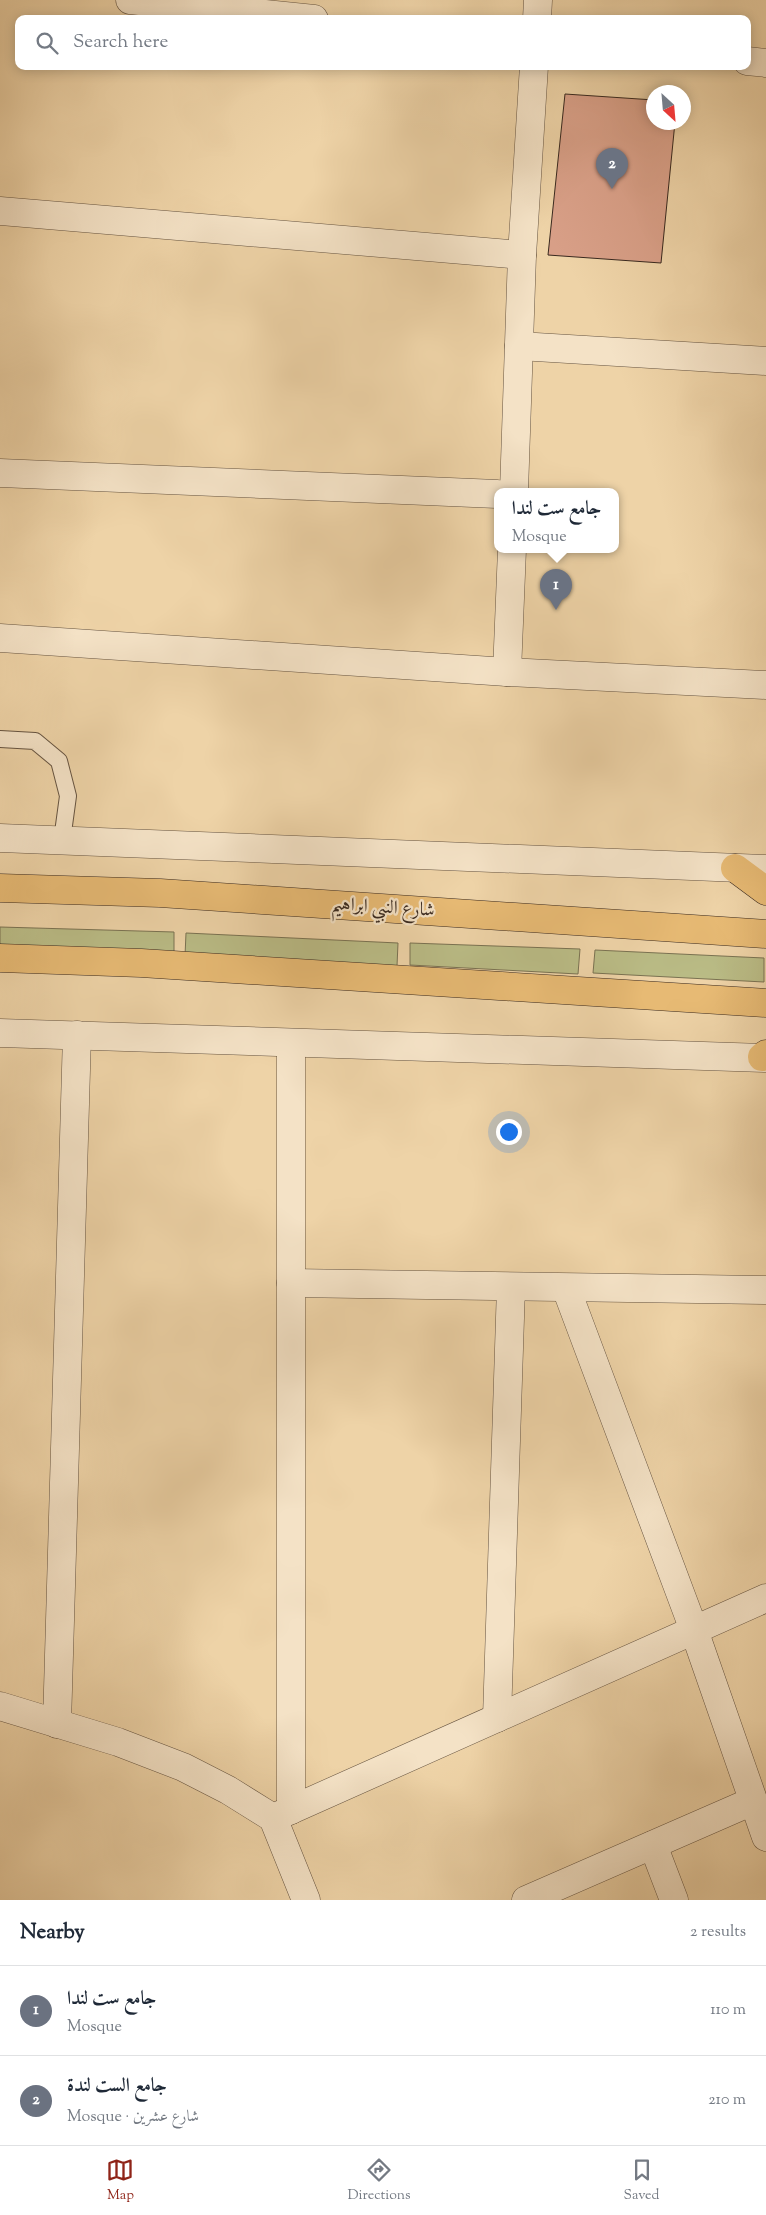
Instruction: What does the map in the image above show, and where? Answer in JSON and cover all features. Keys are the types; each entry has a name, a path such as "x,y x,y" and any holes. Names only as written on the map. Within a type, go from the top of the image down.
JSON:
{"main road":[{"path":"735,868 766,890"},
{"path":"0,882 160,893"},
{"name":"شارع النبي ابراهيم","path":"0,888 160,893 766,934"},
{"path":"0,958 141,963 766,1003"},
{"path":"0,968 141,963"}],"street":[{"path":"130,0 275,15"},
{"path":"537,15 538,0"},
{"path":"751,62 766,63"},
{"path":"514,488 522,254 534,70"},
{"path":"0,211 522,254"},
{"path":"519,346 766,361"},
{"path":"0,473 494,494"},
{"path":"507,672 512,553"},
{"path":"0,638 507,672 766,685"},
{"path":"0,838 766,869"},
{"path":"0,1033 765,1060"},
{"path":"57,1724 77,1036"},
{"path":"291,1044 291,1283 282,1814 306,1900"},
{"path":"291,1283 766,1290"},
{"path":"497,1718 511,1287"},
{"path":"566,1288 694,1630 766,1837"},
{"path":"0,1706 118,1742 183,1767 282,1814 766,1598"},
{"path":"526,1900 753,1801"},
{"path":"653,1844 674,1900"}],"lane":[{"path":"0,739 35,741 59,761 68,796 62,840"}],"green space":[{"path":"0,927 174,932 174,956 0,945"},
{"path":"186,933 398,943 397,966 185,956"},
{"path":"410,943 580,949 578,974 410,965"},
{"path":"595,950 764,958 764,982 593,973"}],"building":[{"path":"565,94 646,99 646,130 674,130 661,263 548,255"}],"place":[{"name":"جامع الست لندة","path":"612,189"},
{"name":"جامع ست لندا","path":"556,610"}]}
